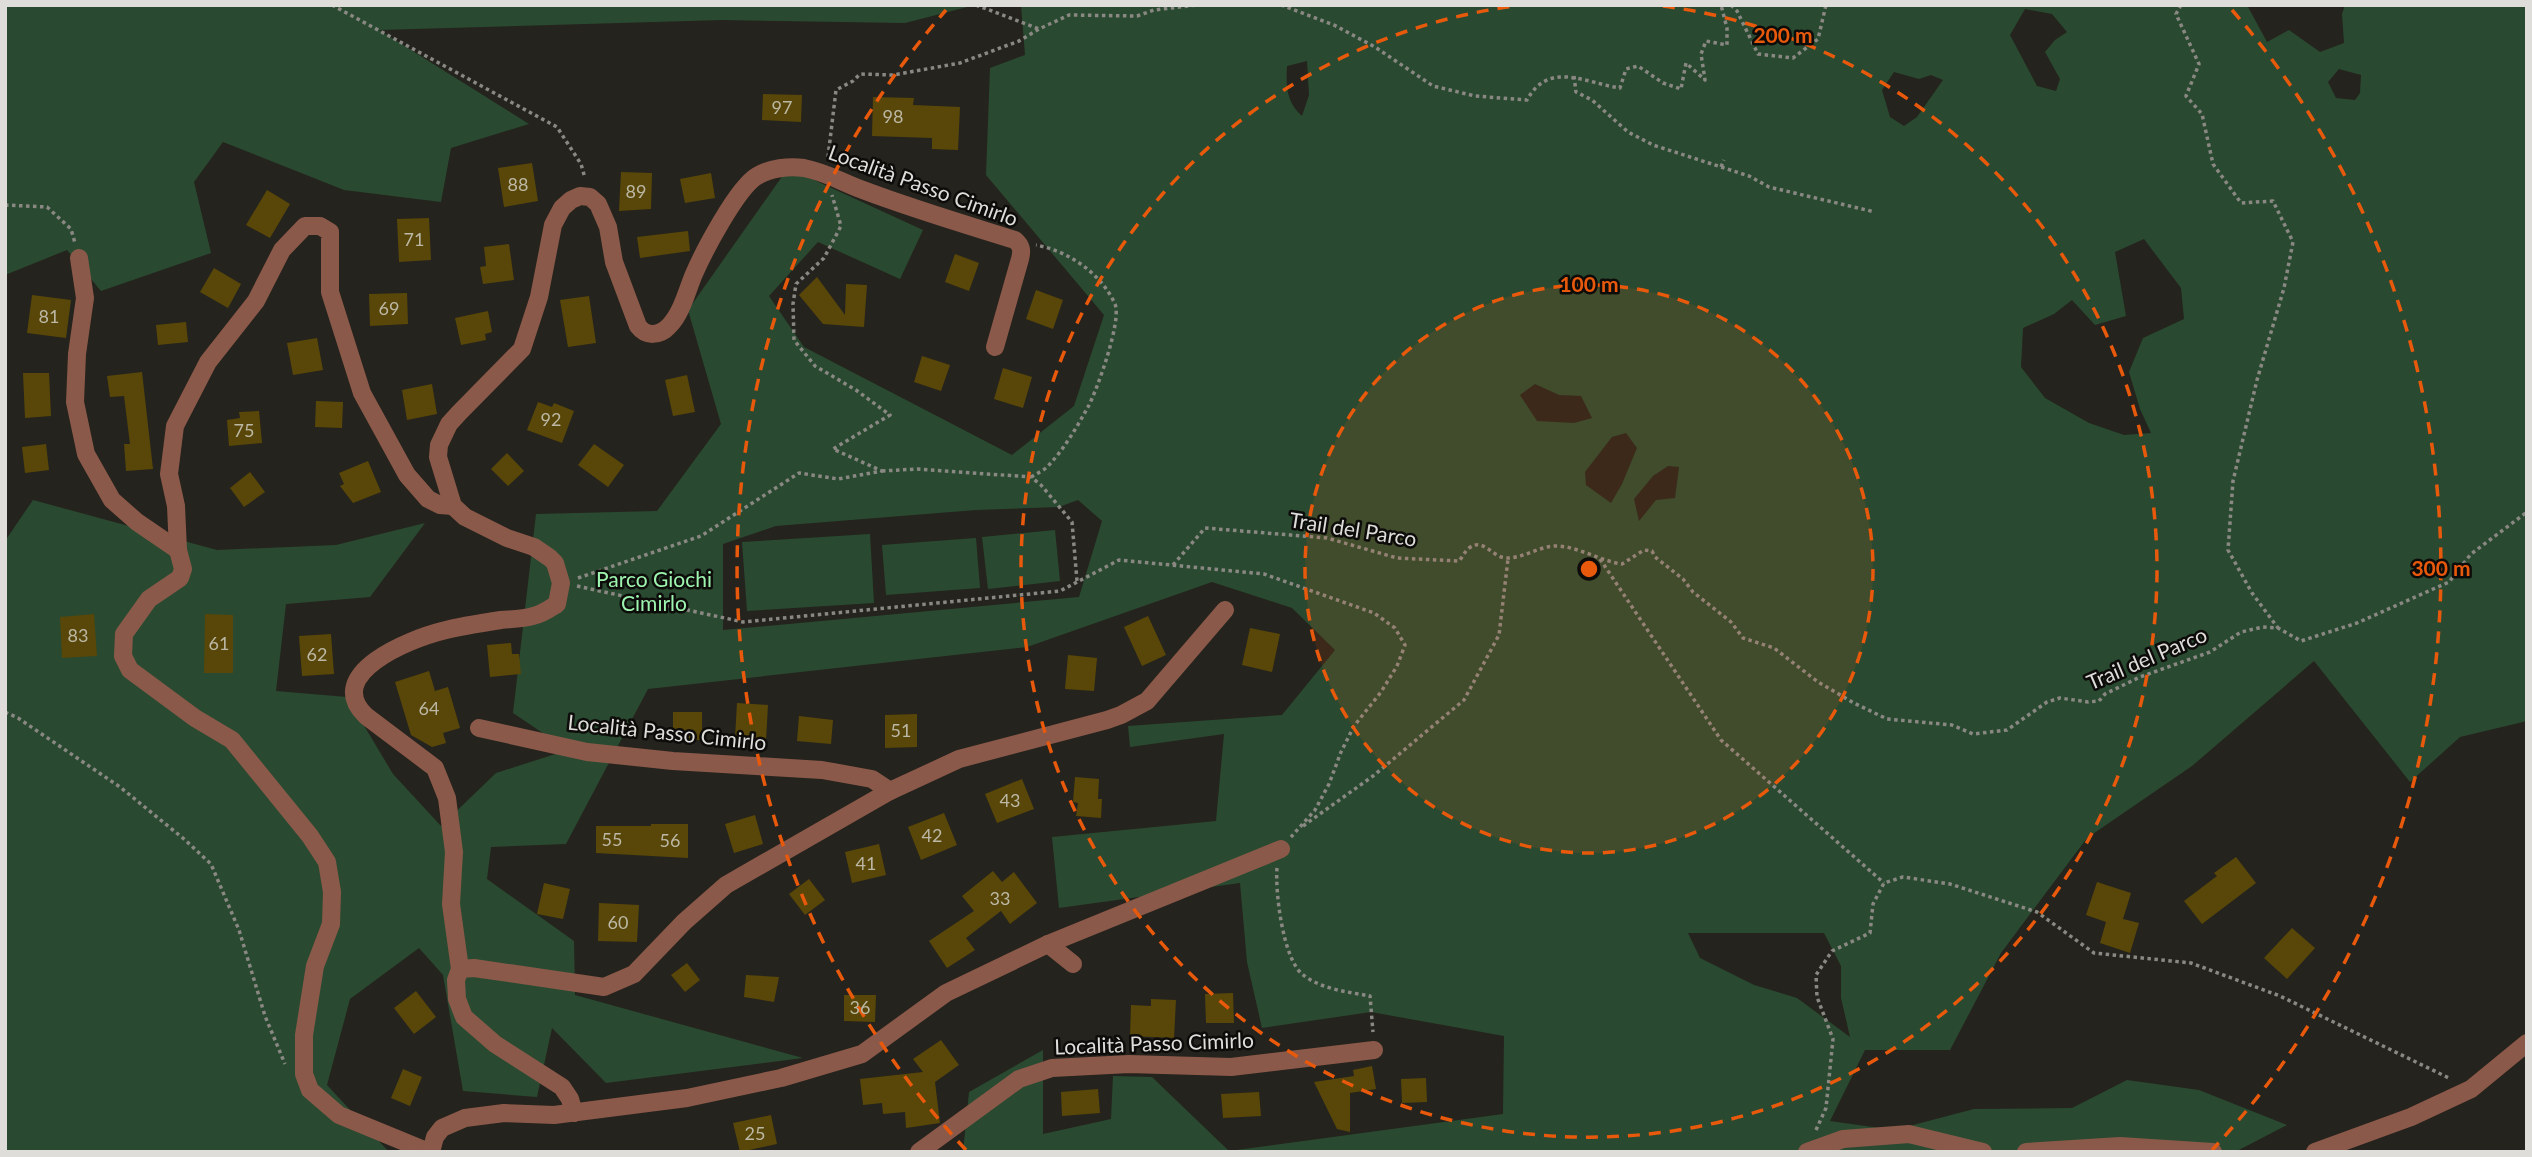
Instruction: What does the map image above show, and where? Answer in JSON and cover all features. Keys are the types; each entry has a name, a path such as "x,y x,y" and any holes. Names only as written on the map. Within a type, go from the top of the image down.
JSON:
{"street":[{"name":"Località Passo Cimirlo","path":"590,197 598,204 608,227 614,262 638,326 642,332 650,335 668,328 676,317 699,262 744,187 758,176 775,169 800,168 827,173 862,190 1015,240 1022,251 995,347"},
{"path":"574,1113 570,1099 562,1087 495,1044 464,1017 457,999 456,980 460,969 451,904 454,852 447,798 435,768 358,708 354,682 370,663 429,635 465,626 531,617 544,613 557,604 561,583 555,563 540,550 507,538 465,517 453,506 438,457 439,445 454,418 522,349 539,297 553,225 562,208 571,200 590,197"},
{"path":"453,506 440,505 428,499 407,475 362,393 330,292 330,232 320,226 305,226 282,250 256,301 208,362 176,426 169,474 176,506 178,550 183,569 180,578 149,599 124,635 124,656 130,670 195,718 232,740 310,836 327,862 332,892 331,924 315,966 304,1035 304,1074 310,1090 339,1115 430,1152 435,1137 442,1128 465,1118 504,1113 574,1113 586,1109 687,1098 781,1078 862,1054 946,993 1048,944 1281,849"},
{"path":"79,258 85,298 77,355 75,402 86,454 112,499 137,522 178,550"},
{"path":"460,969 474,968 604,987 634,974 684,922 726,885 890,791 959,759 1107,720 1147,701 1225,610"},
{"name":"Località Passo Cimirlo","path":"479,728 587,752 673,761 822,770 872,779 890,791"},
{"path":"1048,944 1073,964"},
{"path":"2315,1152 2410,1117 2471,1089 2527,1043"},
{"name":"Località Passo Cimirlo","path":"919,1152 1019,1079 1052,1068 1129,1064 1231,1067 1374,1050"},
{"path":"1807,1152 1843,1139 1909,1135 1983,1152"},
{"path":"2026,1152 2120,1146 2213,1152"}],"path":[{"path":"332,5 557,127 582,164 590,197"},
{"path":"976,5 1039,29"},
{"path":"883,471 833,449 890,415 856,390 815,366 794,340 793,304 796,284 824,258 841,226 827,173 836,90 860,74 893,75 960,63 1019,41 1069,16 1137,16 1154,10 1196,5"},
{"path":"1281,5 1334,25 1375,47 1433,86 1475,96 1527,100 1533,88 1544,80 1574,76 1620,88 1626,69 1638,66 1663,83 1681,89 1686,63 1705,80 1701,54 1706,41 1727,45 1727,28 1721,5"},
{"path":"1731,5 1737,11 1758,54 1793,58 1818,39 1826,5"},
{"path":"2181,5 2176,14 2199,64 2186,96 2203,114 2213,164 2241,204 2273,201 2293,242 2284,288 2234,481 2228,550 2252,593 2278,628"},
{"path":"1574,76 1576,92 1592,100 1628,132 1653,145 1749,176 1769,187 1875,212"},
{"path":"1721,167 1724,160"},
{"path":"5,205 47,207 71,229 79,258"},
{"path":"561,583 701,536 799,473 838,478 917,469 1031,477 1047,468 1090,405 1115,336 1116,306 1101,284 1082,264 1053,248 1015,240"},
{"path":"1031,477 1072,522 1077,581"},
{"name":"Trail del Parco","path":"1173,565 1205,528 1327,538 1397,558 1449,562 1459,561 1469,548 1479,544 1486,546 1494,555 1508,559 1539,548 1559,547 1622,564 1644,550 1652,551 1655,557 1683,579 1693,592 1731,622 1743,638 1774,648 1818,682 1854,704 1887,719 1952,725 1973,734 2007,730 2047,702 2060,698 2099,701 2105,694 2140,677 2210,652 2241,632 2263,627 2278,628 2301,641 2357,623 2449,582 2470,554 2527,512"},
{"path":"1296,831 1373,776 1464,700 1499,635 1508,559"},
{"path":"1600,559 1721,740 1884,883"},
{"path":"561,583 743,622 1060,591 1119,560 1264,574 1374,613 1395,628 1405,645 1397,666 1354,726 1315,810 1281,849 1276,870 1276,898 1288,949 1301,974 1333,989 1370,996 1374,1050"},
{"path":"5,712 120,787 211,864 239,930 265,1016 286,1065"},
{"path":"1807,1152 1826,1108 1833,1038 1817,997 1816,975 1832,951 1870,933 1873,904 1884,883 1903,877 1950,884 2037,912 2094,953 2191,963 2280,996 2471,1089"}],"green space":[{"path":"5,5 975,5 905,23 722,20 379,30 529,124 451,148 441,202 344,190 223,142 194,182 211,253 101,291 67,250 5,275"},
{"name":"Parco Giochi Cimirlo","path":"1021,5 2247,5 2267,42 2289,30 2320,52 2344,43 2342,14 2345,5 2527,5 2527,721 2460,737 2410,782 2314,661 2192,766 2087,838 2001,953 1950,1050 1865,1050 1830,1121 1894,1130 1974,1109 2072,1108 2127,1080 2199,1090 2287,1125 2235,1152 963,1152 969,1092 1043,1050 1043,1134 1111,1119 1113,1076 1152,1077 1229,1151 1503,1114 1504,1036 1371,1012 1262,1028 1247,962 1240,883 1059,908 1052,837 1216,821 1224,734 1130,747 1128,726 1282,715 1335,650 1292,608 1212,582 1027,647 648,689 566,844 491,847 487,879 574,941 575,995 803,1058 606,1083 552,1028 537,1097 463,1091 443,975 419,948 350,999 327,1085 389,1152 5,1152 5,541 33,500 217,550 336,545 425,523 370,597 286,604 276,691 347,697 393,774 441,826 496,773 568,750 513,713 536,514 657,511 721,424 688,310 788,168 923,230 900,279 818,242 769,296 804,347 1012,455 1074,406 1104,315 986,175 990,68 1025,55","holes":["2025,9 2052,14 2067,32 2055,40 2045,52 2060,79 2056,91 2037,86 2010,35","1307,61 1309,95 1302,116 1293,105 1287,87 1287,66","2339,69 2361,75 2360,93 2355,100 2336,98 2328,82","1894,72 1919,79 1931,75 1943,80 1917,117 1904,126 1890,117 1882,90","2144,239 2181,288 2184,319 2143,338 2129,372 2140,409 2151,433 2124,435 2089,423 2045,398 2021,367 2023,328 2054,314 2072,300 2095,325 2126,316 2115,252","1535,384 1559,395 1581,396 1592,418 1574,423 1537,421 1520,395","1626,433 1637,448 1611,503 1586,485 1585,472 1612,437","1668,466 1679,467 1675,498 1656,500 1639,521 1634,499 1653,476","1078,500 1102,521 1079,597 723,630 723,544 776,526 976,510 1059,507","1688,933 1824,933 1841,966 1841,998 1850,1037 1797,998 1754,985 1700,958"]},
{"path":"1055,530 1060,581 988,589 982,537"},
{"path":"870,534 874,603 747,611 742,542"},
{"path":"976,538 980,588 886,595 882,545"}],"building":[{"path":"763,94 802,95 801,122 762,120"},
{"path":"873,97 914,98 913,105 960,107 958,150 932,149 932,138 872,136"},
{"path":"532,163 538,201 504,207 498,168"},
{"path":"621,172 652,173 651,209 619,211"},
{"path":"711,173 715,198 685,203 680,179"},
{"path":"267,190 290,204 270,238 246,225"},
{"path":"429,218 431,260 399,262 397,219"},
{"path":"688,231 690,251 640,258 637,237"},
{"path":"509,244 514,280 483,284 480,267 486,266 484,247"},
{"path":"955,254 979,263 969,291 945,282"},
{"path":"214,268 241,284 228,308 200,292"},
{"path":"817,277 845,315 846,284 867,285 864,327 823,324 799,295"},
{"path":"1036,290 1063,300 1053,329 1026,319"},
{"path":"407,293 408,324 370,326 369,294"},
{"path":"32,295 71,300 66,338 27,333"},
{"path":"589,296 596,343 568,347 560,300"},
{"path":"488,311 492,332 485,334 486,340 461,345 455,318"},
{"path":"186,322 188,342 158,345 156,325"},
{"path":"317,338 323,370 293,375 287,343"},
{"path":"922,356 950,365 941,391 914,382"},
{"path":"1003,368 1032,377 1023,408 994,399"},
{"path":"142,372 153,469 126,471 124,444 130,444 124,396 110,397 107,376"},
{"path":"23,373 49,373 51,416 25,418"},
{"path":"687,375 695,412 673,416 665,380"},
{"path":"432,384 437,414 407,420 402,390"},
{"path":"316,401 343,402 342,428 315,427"},
{"path":"538,402 552,407 554,403 574,411 562,443 527,430"},
{"path":"259,411 262,443 229,446 227,420 240,418 239,412"},
{"path":"46,444 49,470 25,473 22,447"},
{"path":"594,444 624,465 608,487 578,465"},
{"path":"507,453 524,471 508,486 491,469"},
{"path":"368,461 381,492 353,503 340,486 344,484 339,473"},
{"path":"250,472 265,492 244,507 230,488"},
{"path":"94,614 97,656 62,658 60,617"},
{"path":"205,614 233,615 233,673 204,673"},
{"path":"1148,616 1166,655 1142,666 1124,627"},
{"path":"1250,628 1280,634 1272,672 1242,665"},
{"path":"331,634 334,674 302,676 299,636"},
{"path":"511,643 512,654 519,654 521,674 490,677 487,645"},
{"path":"1068,655 1097,658 1094,691 1065,689"},
{"path":"429,671 435,691 448,687 460,728 443,733 446,743 432,747 411,735 395,682"},
{"path":"737,703 768,705 766,740 735,738"},
{"path":"673,712 702,712 702,740 673,740"},
{"path":"917,714 917,747 885,748 885,715"},
{"path":"799,716 833,720 831,744 797,741"},
{"path":"1075,777 1099,779 1101,818 1076,816 1078,803 1073,802"},
{"path":"1022,779 1034,809 997,823 985,794"},
{"path":"944,813 957,845 921,860 908,827"},
{"path":"755,815 763,844 734,853 725,824"},
{"path":"688,824 688,858 596,853 596,826"},
{"path":"879,844 886,875 852,883 845,852"},
{"path":"2236,857 2256,883 2202,924 2184,901 2217,876 2214,873"},
{"path":"993,871 1002,882 1014,872 1037,903 1010,924 1001,911 966,938 975,950 947,968 929,941 974,911 962,896"},
{"path":"809,879 825,900 805,915 789,894"},
{"path":"2097,882 2131,893 2123,919 2139,923 2130,953 2100,943 2106,922 2086,915"},
{"path":"544,883 570,889 563,919 537,914"},
{"path":"599,903 639,905 637,942 598,941"},
{"path":"2292,928 2315,948 2287,979 2264,958"},
{"path":"687,963 700,980 685,992 671,975"},
{"path":"746,975 779,977 774,1002 744,997"},
{"path":"416,991 436,1017 414,1034 394,1008"},
{"path":"1233,993 1234,1023 1206,1023 1205,994"},
{"path":"844,995 876,995 875,1022 844,1021"},
{"path":"1151,999 1176,1000 1174,1038 1130,1036 1131,1005 1151,1006"},
{"path":"941,1040 959,1065 935,1082 940,1123 906,1128 905,1112 883,1114 882,1103 863,1105 860,1079 923,1072 913,1059"},
{"path":"1372,1066 1376,1089 1350,1093 1350,1132 1337,1129 1314,1082 1354,1076 1353,1070"},
{"path":"403,1069 422,1077 410,1106 391,1098"},
{"path":"1426,1078 1427,1102 1402,1103 1401,1079"},
{"path":"1098,1089 1100,1113 1062,1116 1061,1092"},
{"path":"1259,1092 1261,1116 1223,1118 1221,1094"},
{"path":"771,1115 777,1144 740,1152 733,1123"}]}
